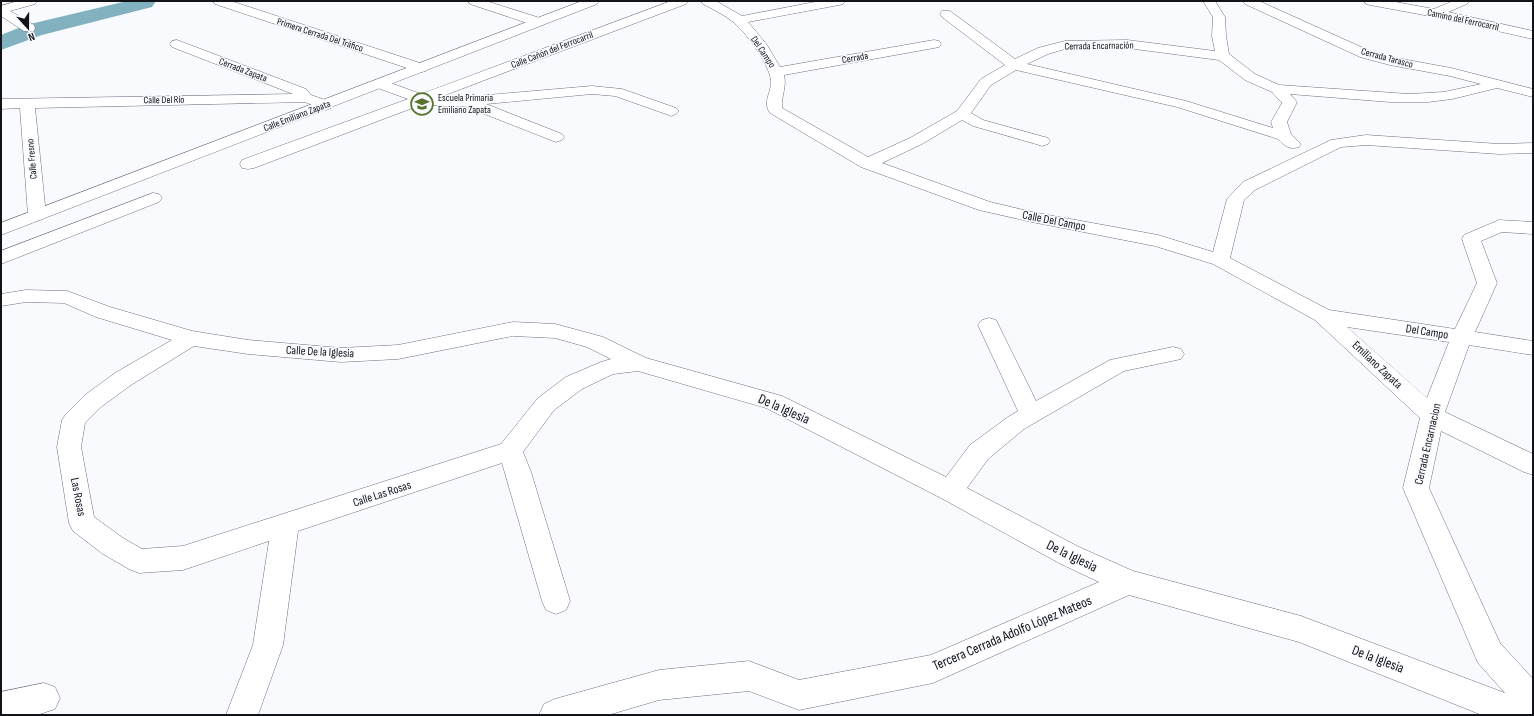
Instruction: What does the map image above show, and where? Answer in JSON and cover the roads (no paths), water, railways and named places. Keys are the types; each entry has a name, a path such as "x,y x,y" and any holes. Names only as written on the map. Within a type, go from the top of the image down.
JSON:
{"street":[{"path":"1,11 31,1"},
{"name":"Primera Cerrada Del Tráfico","path":"219,1 421,68"},
{"path":"474,1 538,22"},
{"name":"Calle Emiliano Zapata","path":"1,229 593,1"},
{"name":"Calle Cañón del Ferrocarril","path":"248,164 682,1"},
{"name":"Del Campo","path":"707,1 739,20 760,45 776,72 778,82 773,101 775,110 787,118"},
{"path":"739,20 839,1"},
{"path":"1209,1 1219,17 1219,36 1223,56 1250,77 1277,89 1290,102 1280,122 1284,136"},
{"name":"Cerrada Tarasco","path":"1250,1 1365,54 1390,61 1451,72 1533,93"},
{"name":"Camino del Ferrocarril","path":"1370,1 1435,13 1533,35"},
{"path":"1435,13 1463,1"},
{"path":"1,11 29,28"},
{"path":"946,14 1014,65 1181,104 1284,136 1308,156"},
{"name":"Cerrada Zapata","path":"177,44 301,92 307,98"},
{"name":"Cerrada","path":"776,72 934,44"},
{"name":"Cerrada Encarnación","path":"867,163 916,142 962,114 986,82 1014,65 1044,51 1065,45 1127,44 1223,56"},
{"path":"380,84 422,99 444,102 592,90 617,92 671,111"},
{"path":"1277,89 1304,89 1423,98 1498,84"},
{"name":"Calle Del Río","path":"1,104 307,98 326,105"},
{"path":"465,101 499,116 556,137"},
{"name":"Calle Fresno","path":"27,103 37,215"},
{"path":"962,114 978,122 1042,142"},
{"name":"Calle Del Campo","path":"787,118 867,163 985,206 1032,217 1158,241 1220,260 1322,316"},
{"path":"1220,260 1236,199 1249,186 1337,142 1366,140 1499,149 1533,148"},
{"path":"1,258 153,198"},
{"name":"Cerrada Encarnacion","path":"1533,228 1499,226 1471,239 1487,283 1461,338 1432,416 1416,488 1489,653 1533,702"},
{"name":"Calle De la Iglesia","path":"1,300 26,296 67,297 102,312 191,338 248,347 341,355 398,352 513,329 555,331 595,342 638,363"},
{"name":"Del Campo","path":"1322,316 1533,348"},
{"name":"Emiliano Zapata","path":"1322,316 1432,416"},
{"path":"989,325 1031,414"},
{"name":"Las Rosas","path":"191,338 117,383 92,401 74,420 69,447 82,523 113,546 139,561 183,558 285,526"},
{"path":"950,491 979,452 1016,423 1118,365 1172,354"},
{"path":"556,601 518,472 510,451 546,404 574,383 609,367 638,363"},
{"name":"De la Iglesia","path":"638,363 706,381 774,402 950,491 1069,555 1128,582 1301,629 1521,715"},
{"path":"1432,416 1533,465"},
{"name":"Calle Las Rosas","path":"285,526 510,451"},
{"path":"242,715 268,645 285,526"},
{"name":"Tercera Cerrada Adolfo López Mateos","path":"555,715 659,685 749,676 799,695 932,669 1128,582"},
{"path":"1,708 44,698"}],"waterway":[{"path":"1,43 34,30 145,3 145,1"}],"place":[{"name":"Escuela Primaria Emiliano Zapata","path":"422,104"}]}
